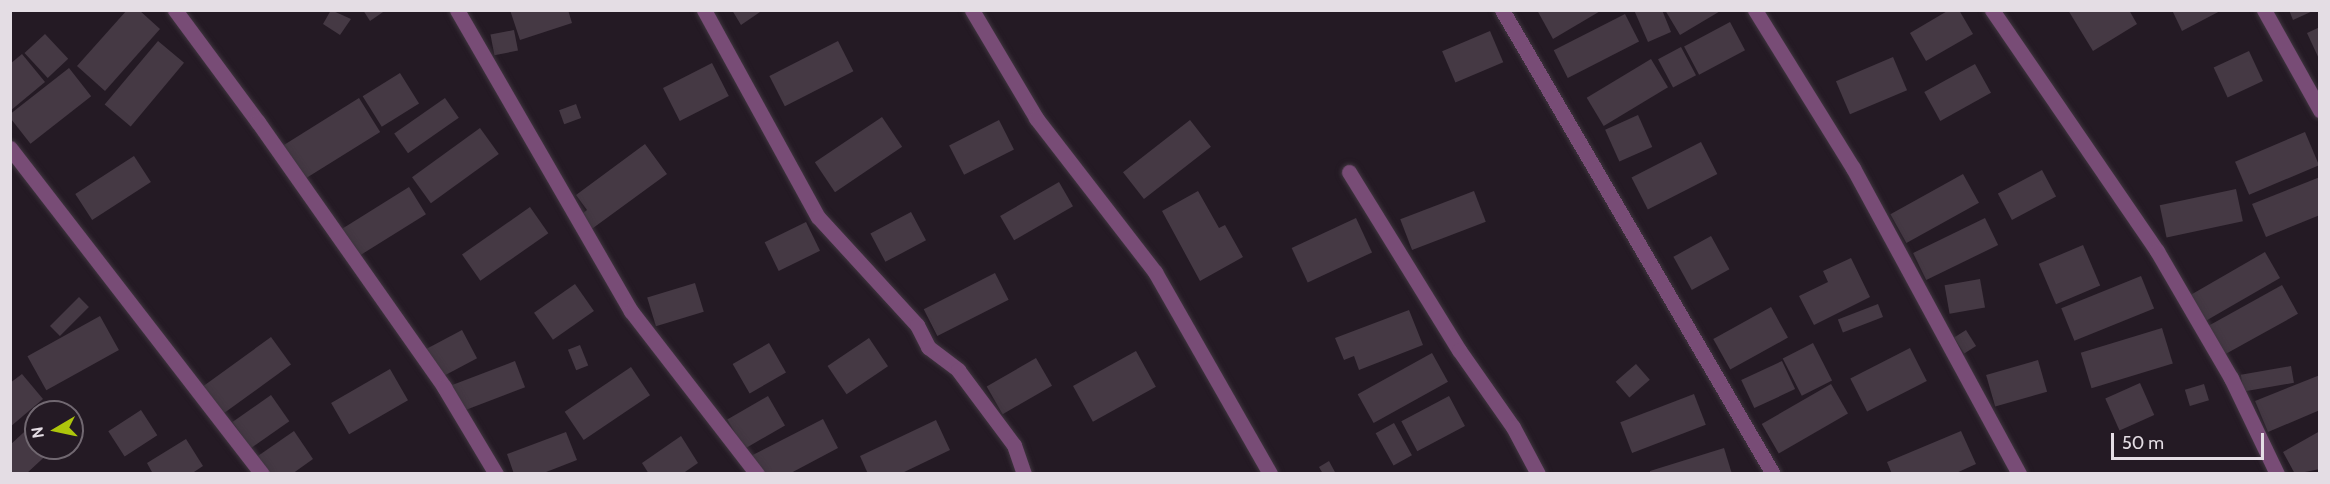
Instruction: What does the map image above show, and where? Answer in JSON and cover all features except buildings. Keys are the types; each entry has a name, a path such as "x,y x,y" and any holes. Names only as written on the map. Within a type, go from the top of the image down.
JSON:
{"street":[{"path":"175,10 258,122 444,387 496,474"},
{"path":"457,10 632,311 757,474"},
{"path":"704,10 818,216 916,325 928,347 958,370 1014,445 1024,474"},
{"path":"972,10 1036,118 1155,272 1270,474"},
{"path":"1502,10 1773,474"},
{"path":"1755,10 1853,168 2019,474"},
{"path":"1992,10 2157,251 2231,378 2277,474"},
{"path":"2264,10 2319,110"},
{"path":"10,148 261,474"},
{"path":"1349,172 1460,350 1513,427 1538,474"}]}
